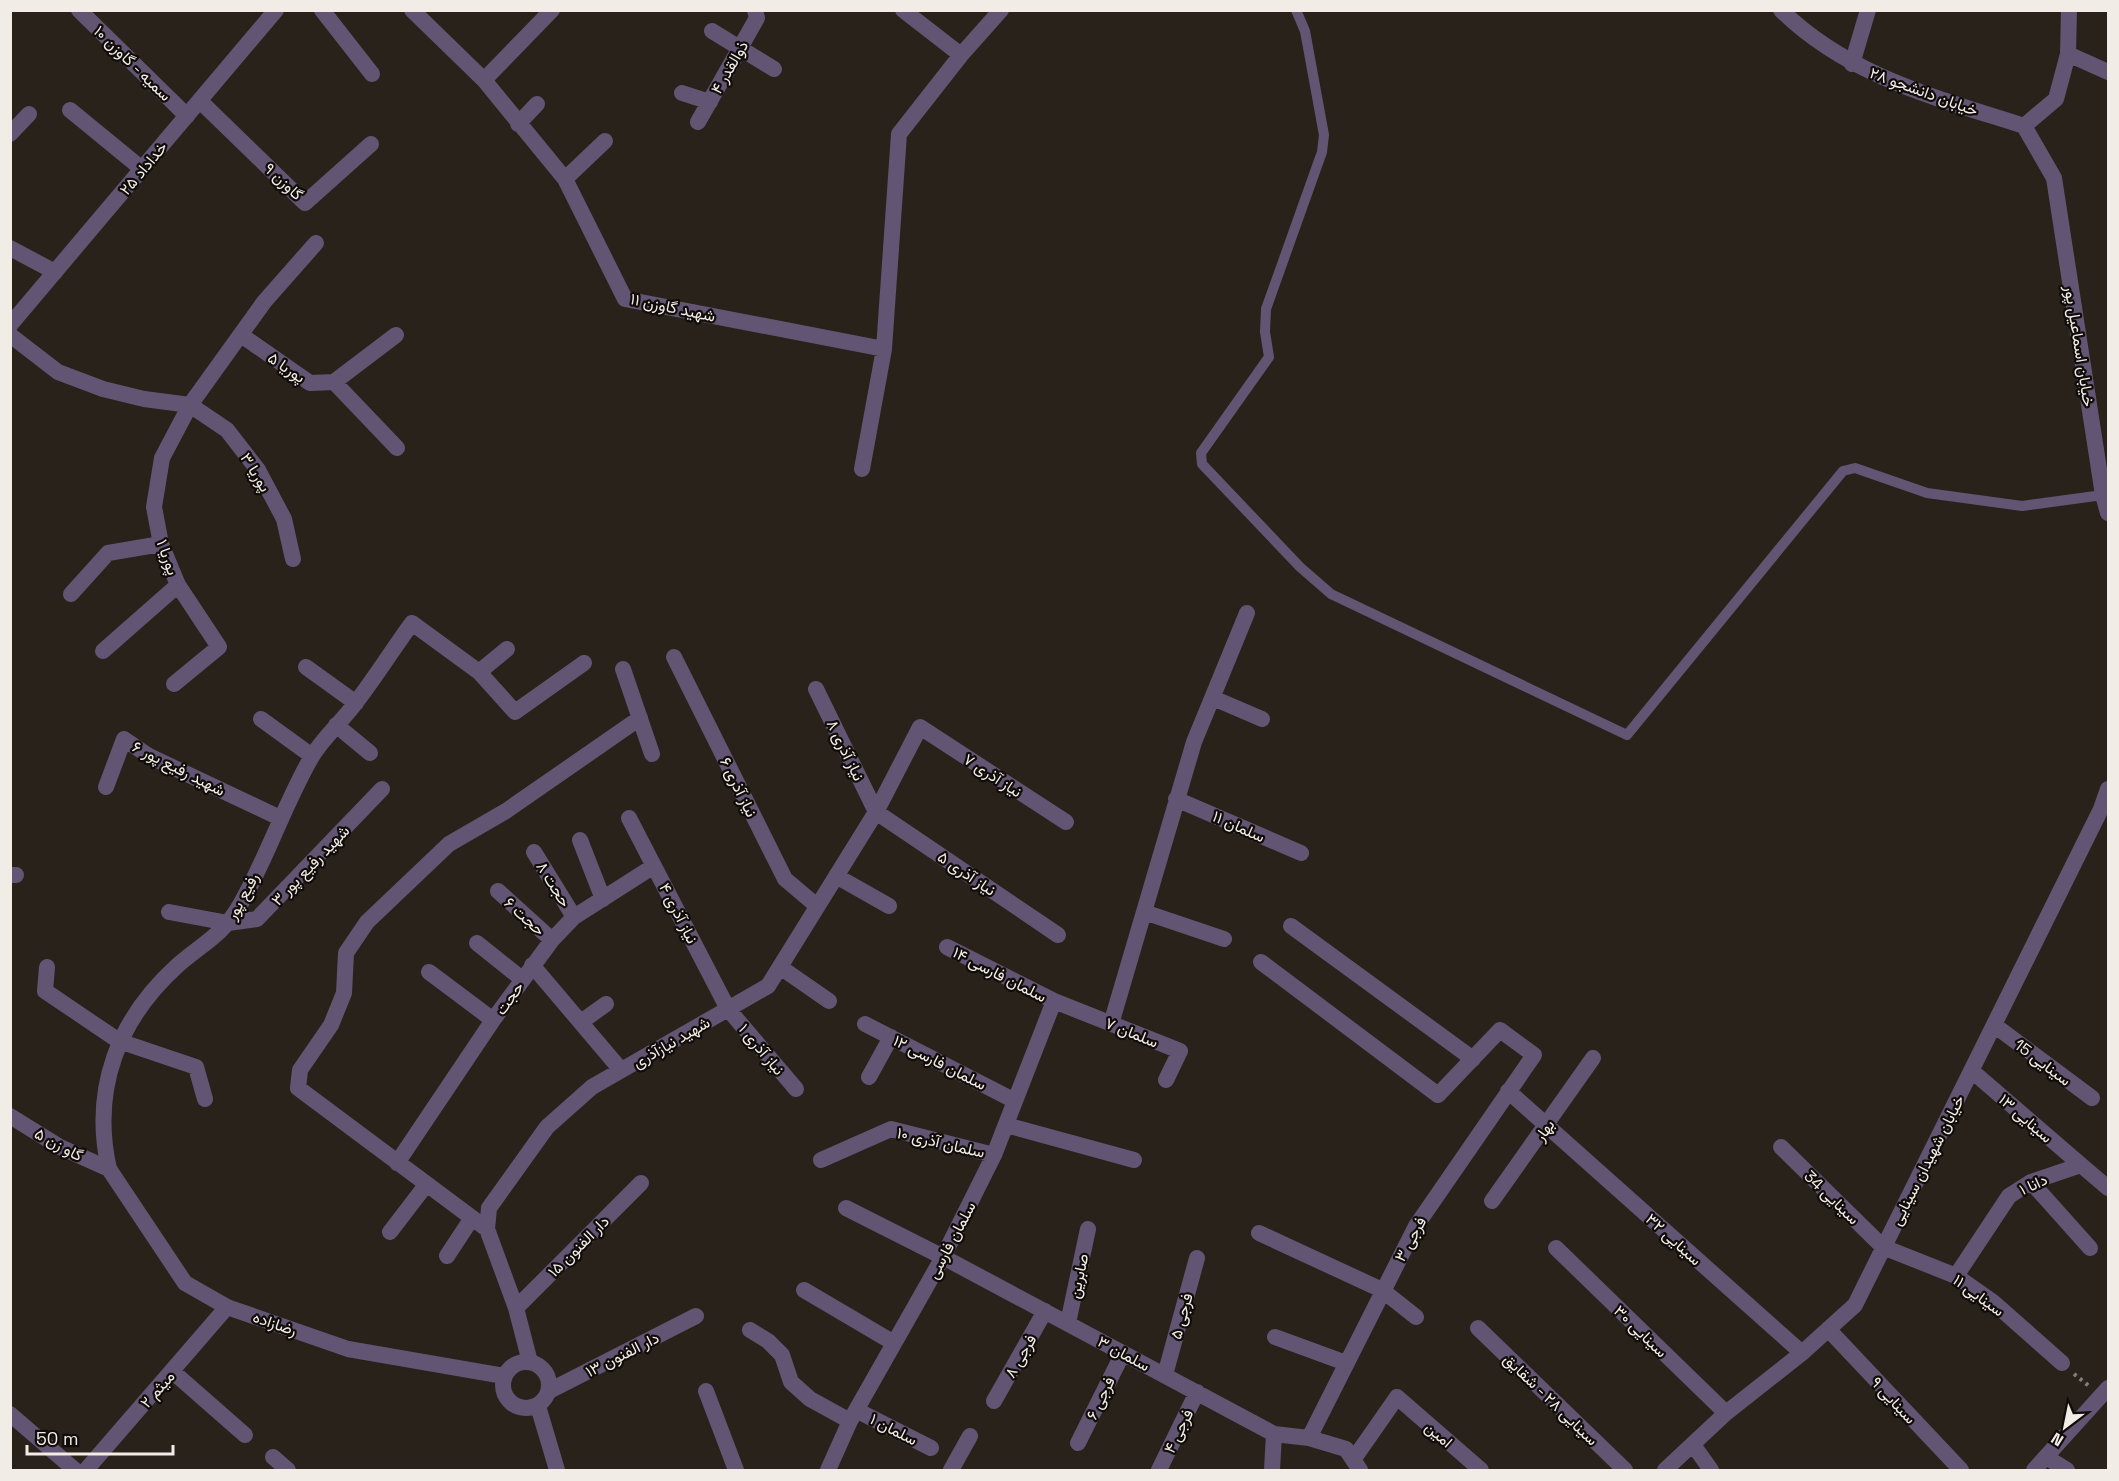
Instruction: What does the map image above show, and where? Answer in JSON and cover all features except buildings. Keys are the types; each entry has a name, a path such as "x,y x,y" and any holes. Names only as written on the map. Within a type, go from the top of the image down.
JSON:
{"street":[{"name":"سمیه - گاوزن ۱۰","path":"79,10 187,116"},
{"name":"خداداد ۲۵","path":"10,325 276,10"},
{"path":"322,10 372,74"},
{"name":"شهید گاوزن ۱۱","path":"412,10 484,80 565,179 625,299 884,349"},
{"path":"484,80 552,10"},
{"name":"ذوالقدر ۴","path":"698,122 757,18 755,10"},
{"path":"903,10 961,55"},
{"path":"862,469 884,349 899,134 961,55 1001,10"},
{"name":"خیابان دانشجو ۲۸","path":"1781,10 1804,33 1852,64 1936,97 2024,126"},
{"path":"1852,64 1868,10"},
{"path":"2024,126 2056,99 2068,54 2069,10"},
{"path":"712,31 774,69"},
{"path":"2068,54 2109,72"},
{"path":"682,93 710,102"},
{"name":"گاوزن ۹","path":"200,100 305,203 371,144"},
{"path":"518,124 537,104"},
{"path":"70,110 142,169"},
{"path":"10,134 29,114"},
{"name":"خیابان اسماعیل پور","path":"2024,126 2054,178 2103,495 2109,513"},
{"path":"565,179 605,141"},
{"name":"پوریا ۱","path":"174,684 219,647 178,585 161,544 154,507 162,458 190,405 264,302 316,243"},
{"path":"10,248 55,272"},
{"path":"10,335 57,372 103,389 144,399 190,405"},
{"name":"پوریا ۵","path":"241,335 310,384 334,382"},
{"path":"396,335 334,382 397,448"},
{"name":"پوریا ۳","path":"190,405 227,430 258,470 284,519 293,559"},
{"path":"71,594 108,554 161,544"},
{"path":"103,651 178,585"},
{"path":"1111,1024 1176,799 1247,613"},
{"name":"رفیع پور","path":"109,1169 102,1139 106,1086 119,1041 141,1004 179,964 220,934 228,923 239,906 312,756 356,703 411,623 479,672"},
{"path":"507,648 479,672 515,712 584,663"},
{"name":"نیاز آذری ۶","path":"674,657 784,879 817,906"},
{"path":"306,667 356,703"},
{"path":"623,669 652,754"},
{"name":"نیاز آذری ۸","path":"816,688 876,812"},
{"path":"1213,698 1262,719"},
{"path":"530,1362 514,1364 504,1376 504,1395 510,1403 529,1409 538,1406 549,1391 546,1373 530,1362 516,1308 487,1229 298,1088 300,1070 331,1025 344,993 346,953 367,922 449,844 506,811 640,718"},
{"path":"261,719 312,756"},
{"path":"336,725 370,753"},
{"name":"شهید نیازآذری","path":"487,1229 489,1208 547,1127 592,1087 768,986 876,812 920,727"},
{"name":"نیاز آذری ۷","path":"920,727 1066,822"},
{"name":"شهید رفیع پور ۶","path":"106,787 124,739 149,756 280,818"},
{"name":"شهید رفیع پور ۳","path":"169,912 228,923 257,919 382,789"},
{"name":"خیابان شهیدان سینایی","path":"1665,1470 1694,1446 1726,1413 1802,1353 1855,1305 2109,789"},
{"name":"سلمان ۱۱","path":"1176,799 1301,854"},
{"name":"نیاز آذری ۵","path":"876,812 1058,935"},
{"name":"نیاز آذری ۴","path":"629,818 728,1009"},
{"path":"580,840 603,899"},
{"name":"حجت ۸","path":"534,852 574,917"},
{"name":"حجت","path":"397,1163 493,1020 552,940 574,917 654,867"},
{"path":"836,876 889,906"},
{"name":"حجت ۶","path":"498,891 552,940"},
{"path":"1144,912 1224,939"},
{"path":"1261,962 1438,1095 1473,1059 1291,926"},
{"path":"477,943 522,980"},
{"name":"سلمان فارسی ۱۴","path":"947,947 1054,1000"},
{"path":"532,965 621,1070"},
{"path":"47,967 45,991 119,1041 196,1067 205,1099"},
{"path":"780,967 829,1001"},
{"path":"429,972 493,1020"},
{"name":"سلمان ۷","path":"1054,1000 1180,1051 1166,1080"},
{"name":"سلمان فارسی","path":"828,1470 853,1416 943,1257 994,1155 1054,1000"},
{"path":"580,1022 606,1004"},
{"name":"نیاز آذری ۱","path":"728,1009 796,1089"},
{"name":"سلمان فارسی ۱۲","path":"865,1024 1015,1101"},
{"name":"سینایی 15","path":"1994,1025 2092,1098"},
{"name":"فرجی ۳","path":"1308,1438 1416,1226 1534,1055 1500,1030 1473,1059"},
{"path":"869,1077 891,1037"},
{"name":"بهار","path":"1492,1201 1593,1058"},
{"name":"سینایی ۱۳","path":"1972,1071 2081,1165"},
{"name":"سینایی ۳۲","path":"1508,1091 1802,1353"},
{"name":"گاو زن ۵","path":"10,1116 60,1147 109,1169"},
{"path":"1006,1125 1134,1160"},
{"name":"سلمان آذری ۱۰","path":"821,1160 891,1129 994,1155"},
{"name":"سینایی 34","path":"1782,1147 1883,1247"},
{"path":"2081,1165 2109,1188"},
{"name":"دانا ۱","path":"1956,1276 2009,1196 2031,1182 2081,1165"},
{"name":"رضازاده","path":"109,1169 185,1283 227,1307 348,1349 504,1376"},
{"path":"2031,1182 2090,1248"},
{"name":"دار الفنون ۱۵","path":"516,1308 640,1183"},
{"path":"390,1232 426,1185"},
{"name":"سلمان ۳","path":"846,1208 1068,1323 1274,1434 1308,1438 1346,1449 1357,1465"},
{"path":"447,1256 472,1218"},
{"name":"صابرین","path":"1068,1323 1088,1229"},
{"path":"1259,1233 1382,1290 1416,1317"},
{"name":"سینایی ۱۱","path":"1883,1247 1956,1276 1994,1302 2062,1364"},
{"name":"سینایی ۳۰","path":"1556,1248 1726,1413"},
{"name":"فرجی ۵","path":"1165,1375 1197,1258"},
{"path":"804,1290 894,1343"},
{"name":"میثم ۲","path":"86,1470 227,1307"},
{"name":"فرجی ۸","path":"994,1401 1045,1311"},
{"name":"دار الفنون ۱۳","path":"549,1391 696,1316"},
{"name":"سینایی ۲۸ - شقایق","path":"1478,1328 1624,1470"},
{"name":"سینایی ۹","path":"1828,1329 1961,1470"},
{"name":"سلمان ۱","path":"750,1330 768,1341 782,1355 791,1382 810,1399 931,1448"},
{"path":"1275,1337 1346,1363"},
{"name":"فرجی ۶","path":"1078,1443 1123,1353"},
{"path":"172,1371 245,1435"},
{"path":"706,1390 736,1470"},
{"name":"فرجی ۴","path":"1159,1470 1197,1392"},
{"path":"2034,1470 2105,1392"},
{"name":"امین","path":"1357,1465 1396,1397 1481,1470"},
{"path":"538,1406 557,1470"},
{"path":"10,1414 75,1470"},
{"path":"1272,1470 1274,1434"},
{"path":"951,1470 970,1436"},
{"path":"1694,1446 1711,1470"},
{"path":"273,1457 288,1470"},
{"path":"2046,1457 2067,1470"}],"lane":[{"path":"1296,10 1307,43 1324,135 1322,152 1266,309 1265,332 1269,357 1201,453 1202,464 1300,567 1331,594 1627,735 1843,471 1855,468 1927,493 2022,506 2103,495"}],"path":[{"path":"2062,1364 2105,1392"}]}
